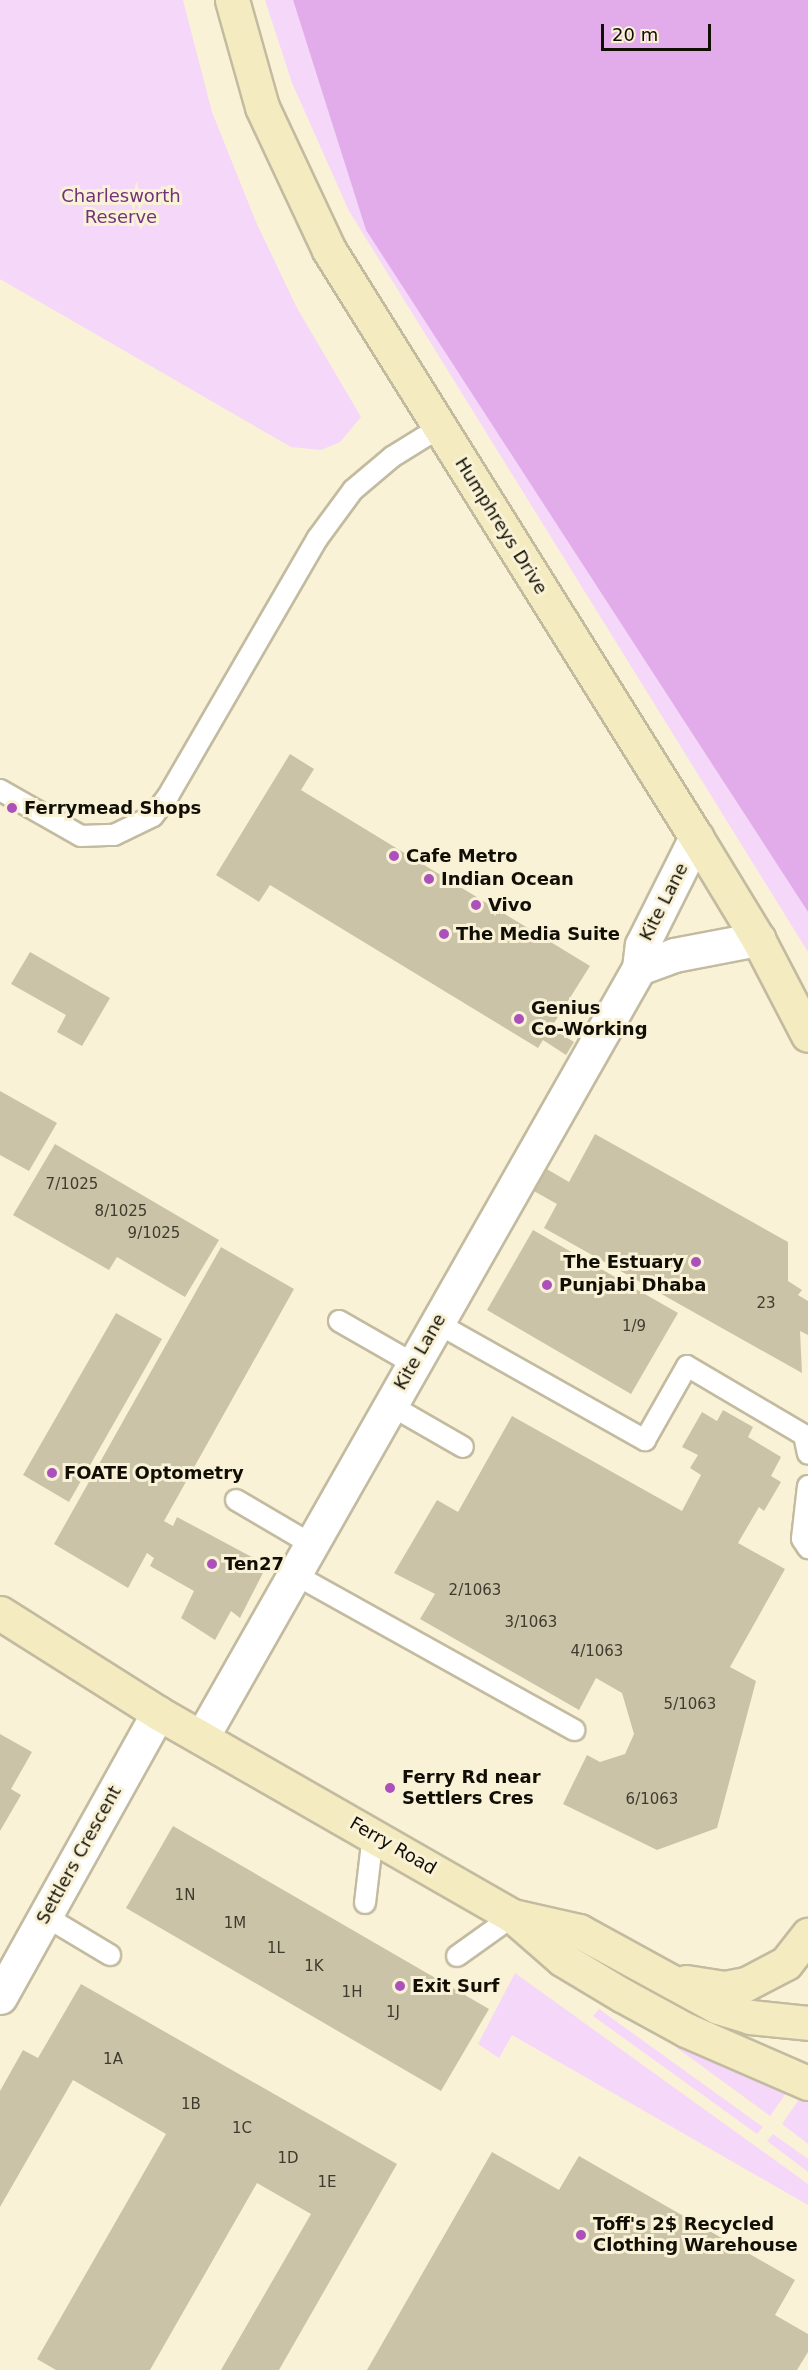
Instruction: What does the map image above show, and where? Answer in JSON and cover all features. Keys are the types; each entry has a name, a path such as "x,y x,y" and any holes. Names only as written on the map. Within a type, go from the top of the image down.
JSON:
{"main road":[{"name":"Humphreys Drive","path":"232,0 262,107 297,187 358,299 696,837 758,939 808,1035"},
{"name":"Ferry Road","path":"0,1613 158,1713 513,1916 579,1931 718,2007 750,2017 808,2023"},
{"path":"513,1916 562,1959 622,1995 686,2030 808,2083"},
{"path":"658,1976 707,1987 746,1984 783,1966 797,1953 808,1935"}],"street":[{"name":"Kite Lane","path":"202,1737 639,968 642,945 696,837"},
{"name":"Kite Lane","path":"639,968 674,955 758,939"},
{"name":"Settlers Crescent","path":"0,1997 158,1713"}],"lane":[{"path":"0,790 81,836 114,835 153,816 168,796 317,539 341,506 371,473 439,428"},
{"path":"339,1321 414,1364"},
{"path":"437,1323 645,1440 687,1366 804,1435 808,1454"},
{"path":"390,1405 463,1447"},
{"path":"808,1486 802,1539 808,1548"},
{"path":"236,1500 311,1544"},
{"path":"294,1574 574,1730"},
{"path":"365,1903 373,1835"},
{"path":"45,1916 110,1954"},
{"path":"457,1956 513,1916"}],"green space":[{"name":"Charlesworth Reserve","path":"0,0 183,0 212,112 256,222 297,308 361,417 340,442 321,450 291,447 0,279"},
{"path":"265,0 293,0 367,230 808,912 808,952 349,211 292,83"},
{"path":"515,1973 808,2184 808,2205 512,2035 499,2058 478,2044"},
{"path":"599,2009 763,2127 757,2134 593,2016"},
{"path":"683,2040 789,2089 770,2116 677,2048"},
{"path":"802,2095 808,2098 808,2144 782,2124"},
{"path":"773,2134 808,2159 808,2172 767,2141"}],"shaded area":[{"path":"293,0 808,0 808,912 366,230"}],"building":[{"name":"The Media Suite","path":"290,754 314,769 301,790 590,966 551,1028 574,1042 566,1055 543,1040 538,1048 270,885 259,902 216,875"},
{"path":"30,952 110,998 82,1046 57,1032 66,1015 11,984"},
{"path":"0,1091 57,1123 29,1171 0,1155"},
{"name":"The Estuary","path":"595,1134 788,1242 788,1281 802,1290 798,1295 808,1301 808,1335 800,1331 802,1373 544,1228 557,1204 532,1190 545,1168 569,1182"},
{"path":"55,1144 219,1240 185,1297 117,1257 109,1270 13,1215"},
{"path":"533,1230 678,1313 631,1394 487,1310"},
{"path":"221,1247 294,1289 164,1521 173,1526 177,1517 267,1565 240,1618 231,1611 215,1640 181,1618 194,1591 150,1566 154,1558 147,1553 128,1588 54,1544"},
{"path":"116,1313 162,1339 69,1502 23,1475"},
{"path":"723,1410 753,1427 748,1437 781,1457 771,1476 781,1482 764,1511 759,1507 738,1543 785,1569 730,1667 756,1681 717,1828 657,1850 563,1804 587,1755 600,1762 625,1754 634,1734 622,1693 596,1678 579,1710 420,1619 435,1594 394,1573 437,1500 458,1512 512,1416 682,1511 701,1475 690,1468 698,1455 682,1447 702,1412 717,1421"},
{"path":"0,1734 32,1752 11,1789 21,1795 0,1831"},
{"path":"173,1826 489,2009 441,2091 126,1908"},
{"path":"81,1984 397,2164 279,2370 221,2370 311,2214 257,2183 150,2370 56,2370 37,2359 166,2134 73,2080 0,2207 0,2091 23,2050 38,2058"},
{"name":"Toff's 2$ Recycled Clothing Warehouse","path":"492,2152 559,2190 579,2156 795,2280 775,2315 808,2334 808,2352 797,2370 367,2370"}],"place":[{"name":"Ferrymead Shops","path":"12,808"},
{"name":"Cafe Metro","path":"394,856"},
{"name":"Indian Ocean","path":"429,879"},
{"name":"Vivo","path":"476,905"},
{"name":"The Media Suite","path":"444,934"},
{"name":"Genius Co-Working","path":"519,1019"},
{"name":"The Estuary","path":"696,1262"},
{"name":"Punjabi Dhaba","path":"547,1285"},
{"name":"FOATE Optometry","path":"52,1473"},
{"name":"Ten27","path":"212,1564"},
{"name":"Ferry Rd near Settlers Cres","path":"390,1788"},
{"name":"Exit Surf","path":"400,1986"},
{"name":"Toff's 2$ Recycled Clothing Warehouse","path":"581,2235"}]}
